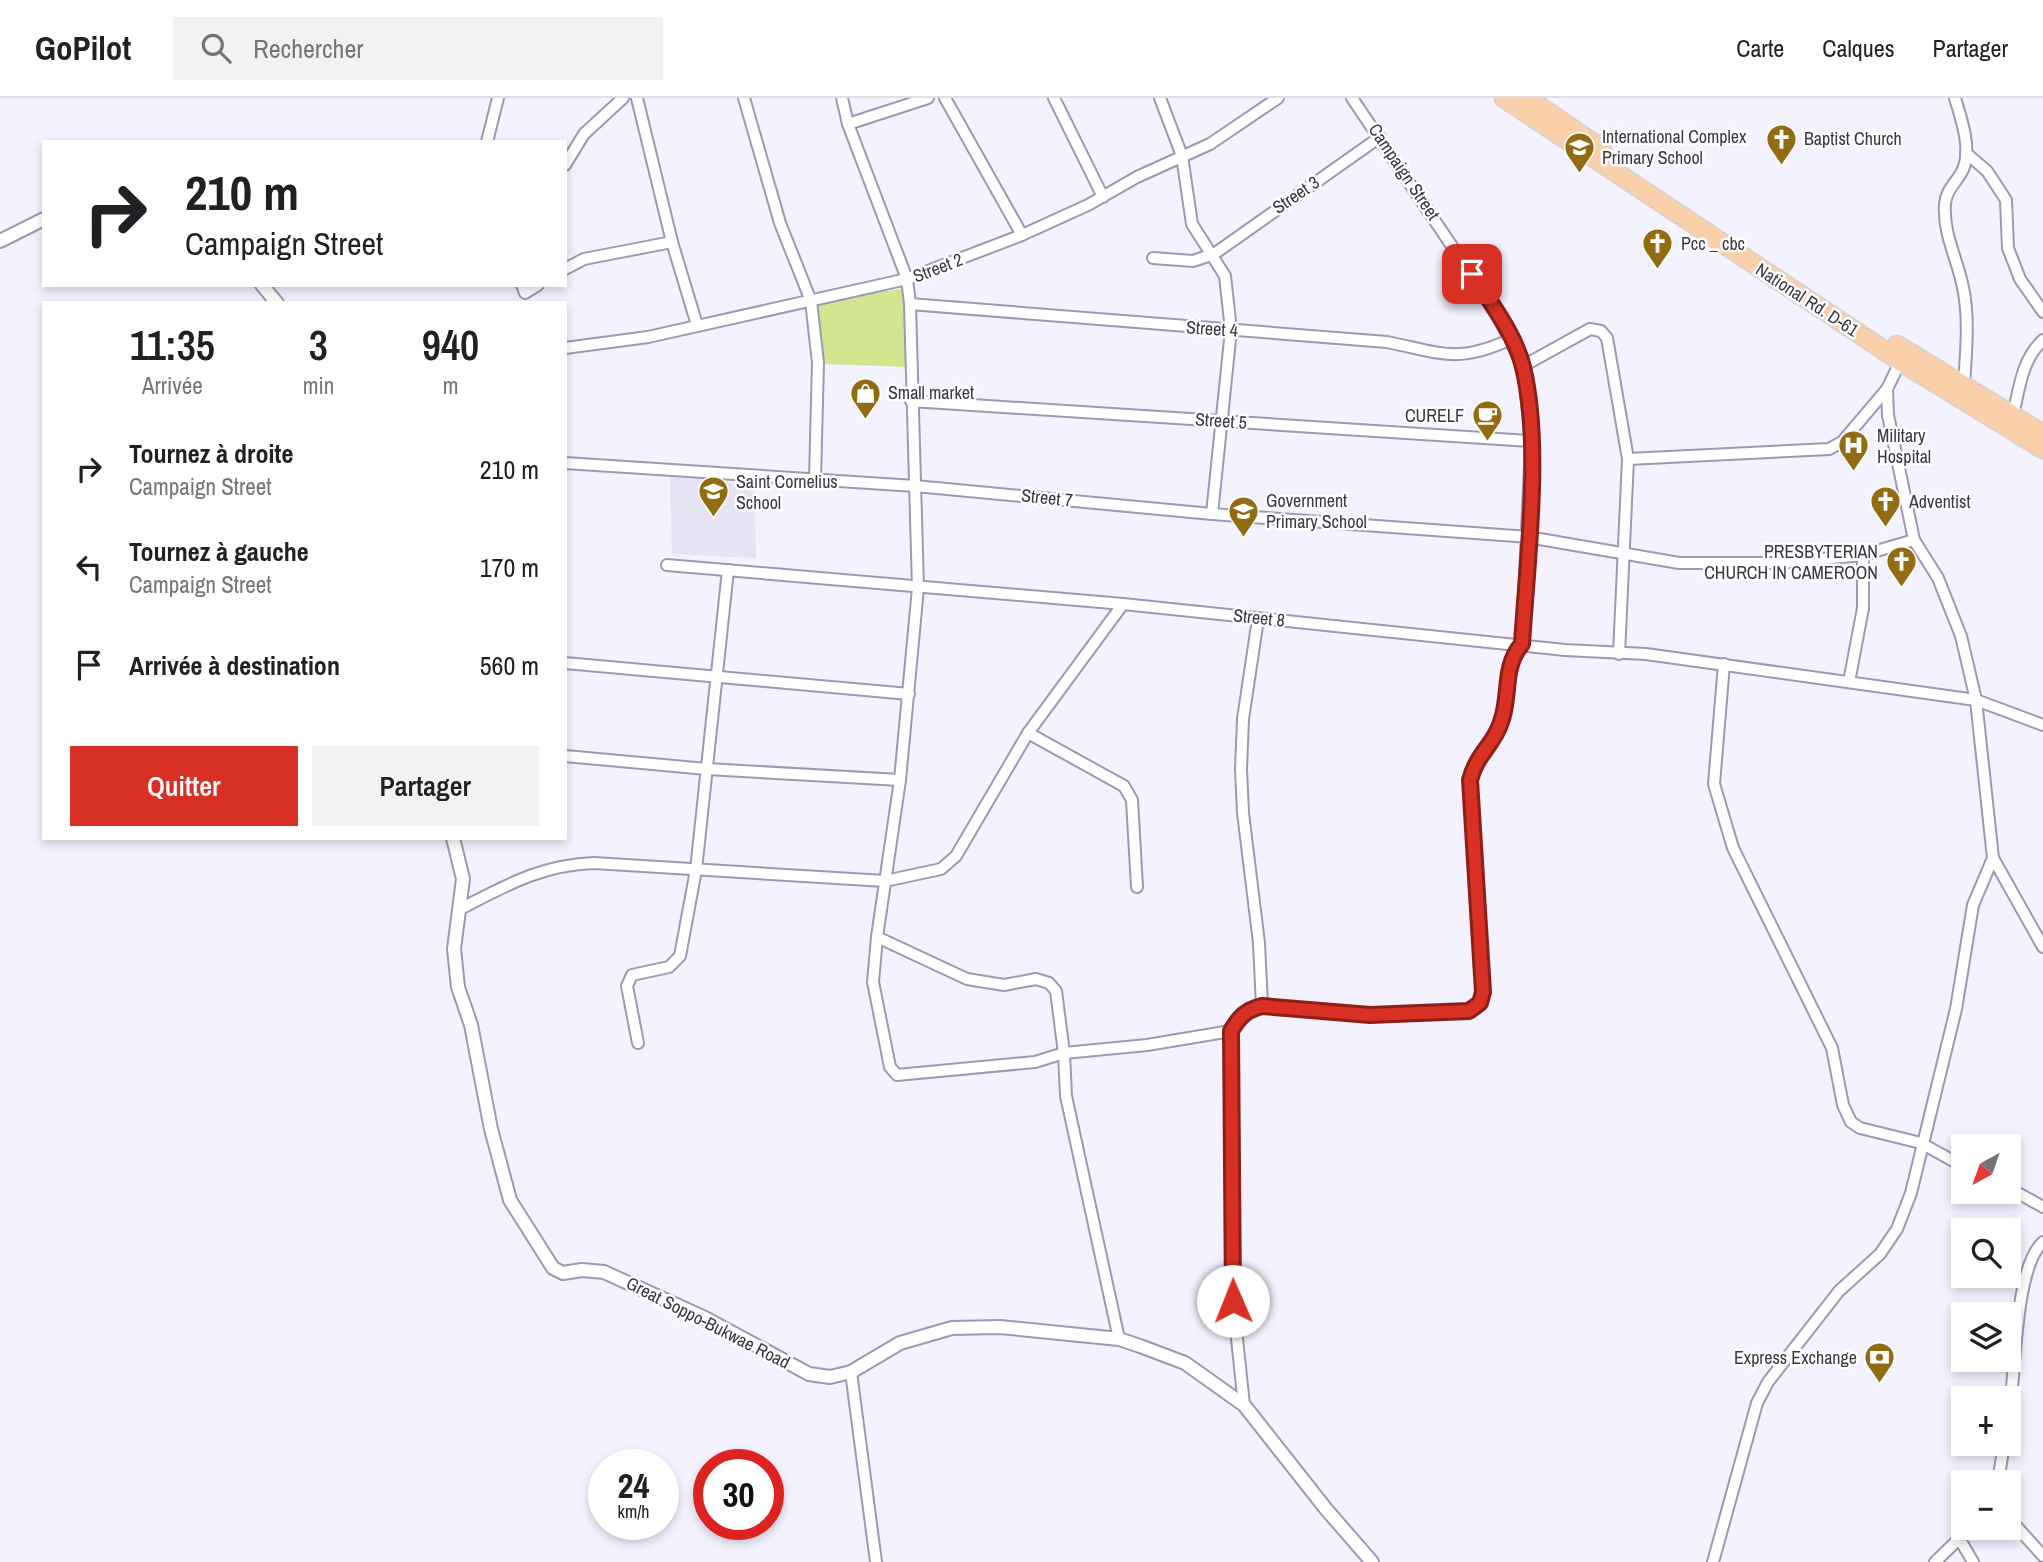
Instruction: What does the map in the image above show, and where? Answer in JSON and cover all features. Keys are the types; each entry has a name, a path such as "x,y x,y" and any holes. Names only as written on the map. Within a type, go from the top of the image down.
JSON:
{"highway":[{"name":"National Rd. D-61","path":"1504,98 2043,449"},
{"name":"National Rd. D-61","path":"1527,98 1903,356 1964,385 2043,434"}],"street":[{"path":"488,140 498,98"},
{"path":"567,162 584,134 623,98"},
{"path":"637,98 672,242 697,325"},
{"path":"744,98 780,223 811,301 818,363 815,478"},
{"path":"842,98 848,124 907,279 910,304 918,588 900,780 873,982 890,1067 897,1075 1035,1062 1064,1053 1147,1045 1206,1032 1231,1031"},
{"path":"848,124 928,98"},
{"path":"945,98 1022,235"},
{"path":"1054,98 1103,197"},
{"path":"1160,98 1182,156 1192,224 1225,276 1231,330 1212,514"},
{"name":"Street 2","path":"567,348 648,337 907,279 1022,235 1103,197 1137,177 1210,145 1278,98"},
{"name":"Campaign Street","path":"1262,1006 1370,1015 1469,1011 1480,1003 1483,992 1470,780 1480,752 1501,724 1512,655 1522,644 1531,441 1523,366 1511,339 1480,287 1352,98"},
{"path":"1955,98 1966,153 1964,169 1950,185 1945,203 1946,233 1963,285 1966,322 1964,385"},
{"name":"Street 3","path":"1213,254 1380,137"},
{"path":"1966,153 1987,171 2006,200 2008,248 2020,279 2043,312"},
{"path":"0,241 42,220"},
{"path":"567,268 584,259 672,242"},
{"path":"1153,258 1194,261 1213,254"},
{"path":"264,287 275,301"},
{"name":"Street 4","path":"910,304 1387,342 1460,356 1482,353 1511,339"},
{"path":"1523,366 1590,329 1601,331 1607,338 1628,459 1619,654"},
{"path":"2013,415 2026,365 2032,352 2043,341"},
{"path":"1628,459 1829,449 1842,442 1887,389 1903,356"},
{"path":"1887,389 1888,415 1914,540 1938,578 1961,636 1976,700 1993,858 2043,947"},
{"name":"Street 5","path":"911,401 1531,441"},
{"name":"Street 7","path":"567,463 815,478 1212,514 1528,537 1679,563 1779,563 1863,555 1914,540"},
{"path":"1849,682 1863,608 1863,555"},
{"name":"Street 8","path":"667,565 1123,604 1724,664 1976,700 2043,725"},
{"path":"638,1043 627,986 632,975 676,963 696,870 728,570"},
{"path":"460,909 525,876 563,864 594,863 885,881 941,869 956,856 1028,733 1123,604"},
{"path":"1244,1405 1233,1301 1231,1031 1238,1019 1249,1009 1262,1006 1258,932 1243,813 1241,769 1243,719 1258,619"},
{"path":"567,663 909,694"},
{"path":"1724,664 1714,784 1733,848 1832,1048 1843,1105 1851,1122 1860,1128 1921,1143 1951,1160"},
{"path":"1028,733 1124,786 1132,800 1137,887"},
{"path":"567,757 707,769 900,780"},
{"name":"Great Soppo-Bukwae Road","path":"453,840 463,879 454,949 457,987 471,1025 491,1129 510,1200 553,1268 563,1273 582,1270 604,1272 705,1318 809,1374 830,1377 851,1372 900,1343 952,1328 1000,1327 1119,1339 1185,1363 1244,1405 1372,1562"},
{"path":"1713,1562 1757,1403 1768,1382 1839,1291 1881,1254 1898,1229 1911,1193 1921,1143 1956,1009 1973,905 1993,858"},
{"path":"877,937 967,979 1004,985 1036,979 1049,983 1056,991 1066,1096 1119,1339"},
{"path":"2021,1195 2043,1207"},
{"path":"2012,1386 2028,1263 2043,1242"},
{"path":"851,1372 876,1562"},
{"path":"2021,1531 2043,1556"},
{"path":"1935,1562 1957,1540"},
{"path":"1960,1540 1973,1562"}],"shaded area":[{"name":"Saint Cornelius School","path":"670,477 754,484 756,558 672,554"}],"green space":[{"path":"910,288 910,367 821,364 819,300"}],"place":[{"name":"Baptist Church","path":"1781,166"},
{"name":"International Complex Primary School","path":"1579,174"},
{"name":"Pcc _ cbc","path":"1658,271"},
{"name":"Small market","path":"865,420"},
{"name":"CURELF","path":"1487,443"},
{"name":"Military Hospital","path":"1854,473"},
{"name":"Saint Cornelius School","path":"713,519"},
{"name":"Adventist","path":"1886,529"},
{"name":"Government Primary School","path":"1243,538"},
{"name":"PRESBYTERIAN CHURCH IN CAMEROON","path":"1901,589"},
{"name":"Express Exchange","path":"1880,1385"}],"route":[{"path":"1233,1301 1231,1031 1238,1019 1249,1009 1262,1006 1370,1015 1469,1011 1480,1003 1483,992 1470,780 1480,752 1493,739 1501,724 1506,678 1512,655 1522,644 1531,441 1523,366 1511,339 1472,274"}]}
